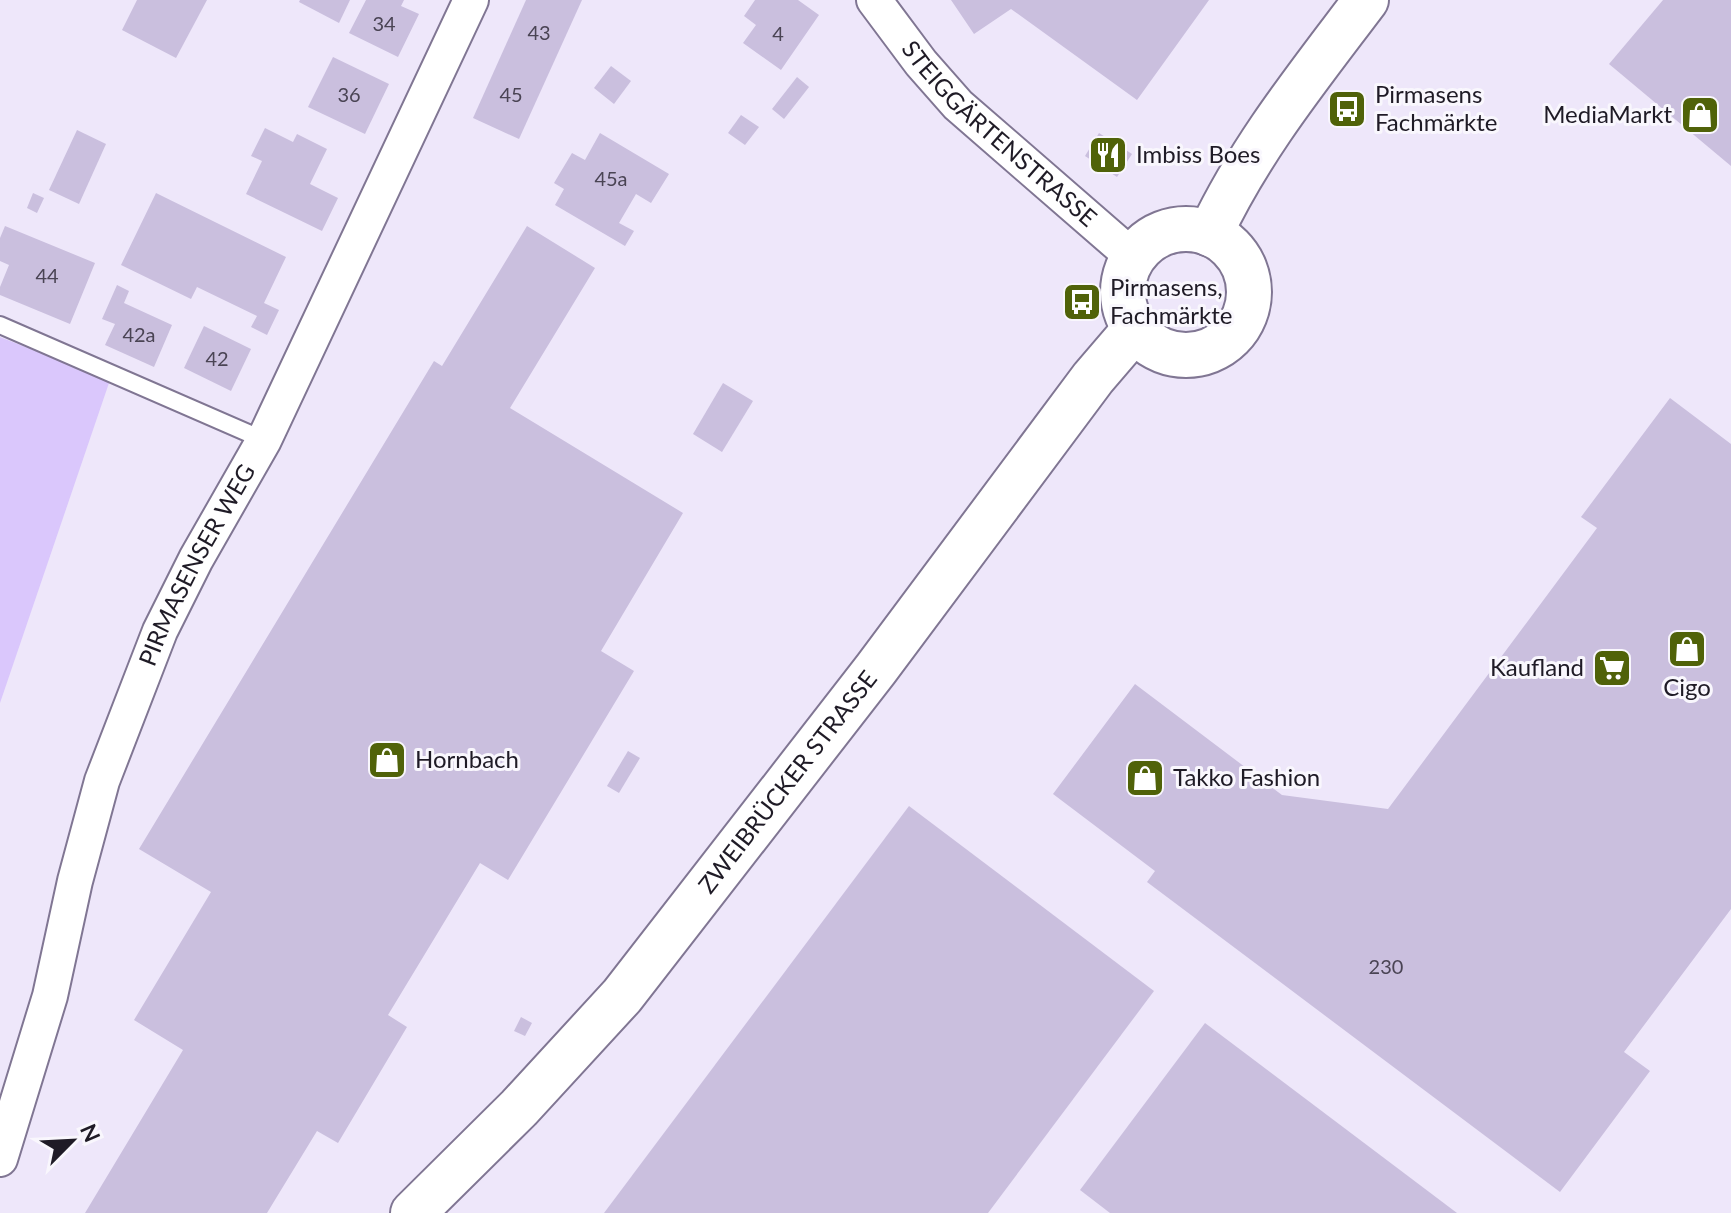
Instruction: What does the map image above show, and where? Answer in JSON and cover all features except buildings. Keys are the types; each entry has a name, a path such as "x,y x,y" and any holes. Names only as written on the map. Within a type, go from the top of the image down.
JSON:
{"street":[{"name":"PIRMASENSER WEG","path":"0,1159 42,1022 102,781 160,631 196,559 264,440 471,0"},
{"name":"STEIGGÄRTENSTRASSE","path":"874,0 921,63 958,105 1133,257"},
{"path":"1210,234 1248,161 1279,114 1366,0"},
{"path":"1193,230 1210,234 1227,245 1241,262 1250,296 1243,320 1218,347 1200,354 1182,355 1164,351 1148,342 1135,329 1126,312 1123,293 1125,274 1133,257 1145,244 1168,233 1193,230"},
{"name":"ZWEIBRÜCKER STRASSE","path":"413,1213 519,1108 630,986 876,669 1093,378 1135,329"}],"lane":[{"path":"0,325 264,440"}],"shaded area":[{"path":"0,337 110,380 0,703"}],"place":[{"name":"Pirmasens Fachmärkte","path":"1347,109"},
{"name":"MediaMarkt","path":"1700,115"},
{"name":"Imbiss Boes","path":"1108,155"},
{"name":"Pirmasens, Fachmärkte","path":"1082,302"},
{"name":"Cigo","path":"1687,649"},
{"name":"Kaufland","path":"1612,668"},
{"name":"Hornbach","path":"387,760"},
{"name":"Takko Fashion","path":"1145,778"}]}
